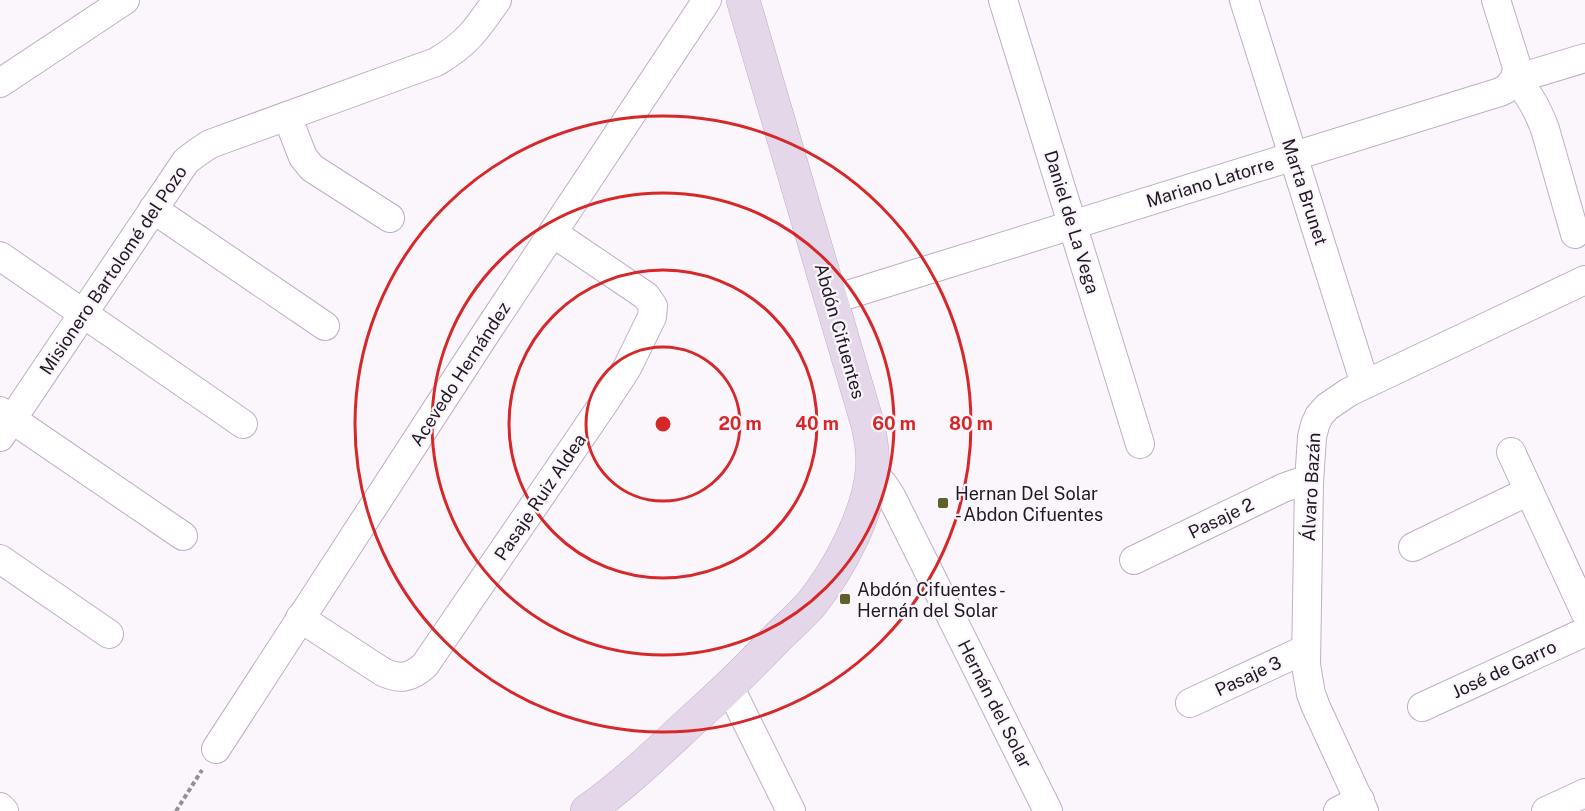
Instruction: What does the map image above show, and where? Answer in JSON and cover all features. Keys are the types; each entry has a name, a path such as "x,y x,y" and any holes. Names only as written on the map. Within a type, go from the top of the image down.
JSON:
{"street":[{"path":"0,83 125,0"},
{"name":"Misionero Bartolomé del Pozo","path":"4,422 83,313 186,161 210,144 436,62 453,52 468,39 497,0"},
{"name":"Acevedo Hernández","path":"216,749 707,0"},
{"name":"Abdón Cifuentes","path":"587,811 624,783 729,686 811,604 839,564 859,520 870,485 873,455 871,438 743,0"},
{"name":"Daniel de La Vega","path":"1003,0 1140,444"},
{"name":"Marta Brunet","path":"1244,0 1365,384"},
{"path":"1496,0 1517,67 1515,80 1530,96 1539,112 1575,234"},
{"name":"Mariano Latorre","path":"831,300 1500,92 1515,80 1585,58"},
{"path":"287,116 303,157 312,168 390,218"},
{"path":"153,209 326,326"},
{"name":"Pasaje Ruiz Aldea","path":"300,618 391,676 408,676 418,672 610,394 646,332 652,317 653,306 646,296 553,233"},
{"path":"0,256 243,424"},
{"name":"Álvaro Bazán","path":"1354,808 1311,694 1306,665 1309,482 1315,425 1327,407 1365,384 1585,280"},
{"path":"4,422 183,536"},
{"path":"1511,452 1585,612"},
{"name":"Hernán del Solar","path":"872,472 891,496 1048,811"},
{"name":"Pasaje 2","path":"1134,560 1290,484 1309,482"},
{"path":"1413,547 1529,491"},
{"path":"0,559 109,634"},
{"name":"José de Garro","path":"1422,707 1585,632"},
{"name":"Pasaje 3","path":"1190,703 1306,650"},
{"path":"729,686 791,811"},
{"path":"1546,811 1585,792"},
{"path":"0,807 4,811"}],"path":[{"path":"176,811 216,749"}],"place":[{"name":"Hernan Del Solar - Abdon Cifuentes","path":"943,503"},
{"name":"Abdón Cifuentes - Hernán del Solar","path":"845,599"}]}
